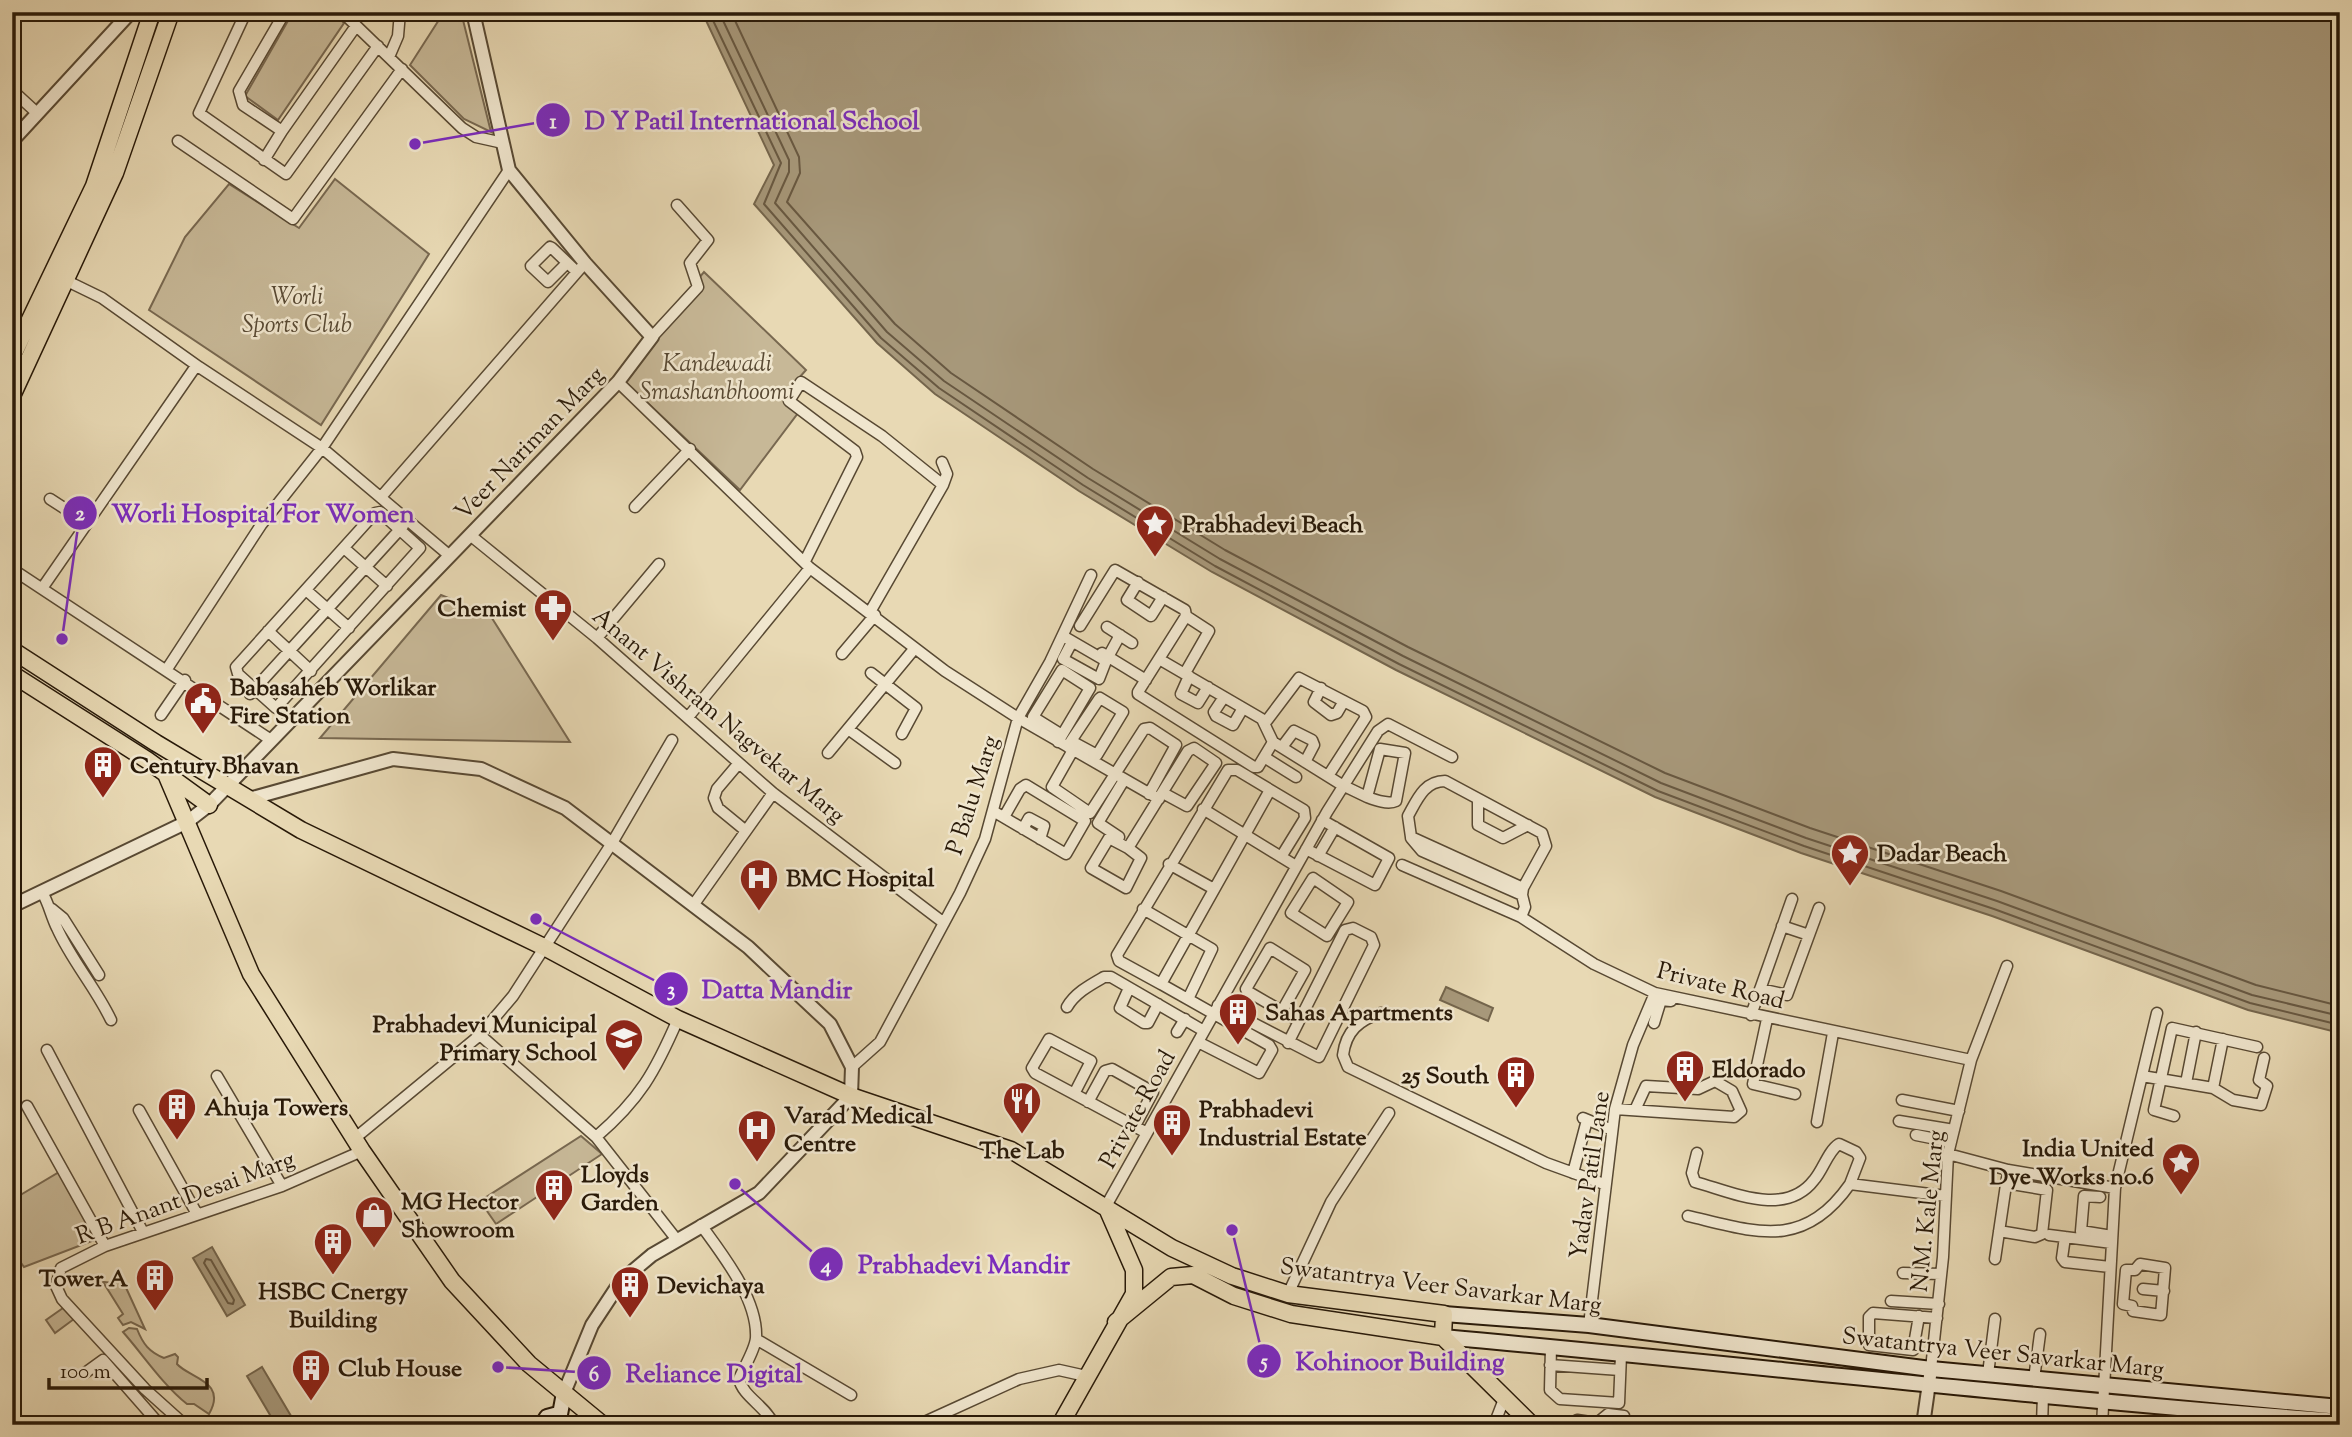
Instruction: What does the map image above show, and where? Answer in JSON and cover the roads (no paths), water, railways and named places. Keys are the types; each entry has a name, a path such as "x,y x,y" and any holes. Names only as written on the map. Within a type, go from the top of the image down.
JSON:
{"main road":[{"path":"12,357 94,186 152,12"},
{"path":"12,396 115,173 171,12"},
{"name":"Swatantrya Veer Savarkar Marg","path":"12,650 156,743 301,830 544,947 678,1019 851,1096 1011,1150 1172,1248 1232,1276 1288,1294 1444,1314 1589,1325 1891,1364 1930,1377 2104,1403 2340,1421"},
{"path":"12,674 209,805"},
{"path":"166,774 251,974 358,1145 452,1281 529,1364 603,1425"},
{"path":"1060,1425 1133,1294 1134,1270 1106,1206"},
{"name":"Swatantrya Veer Savarkar Marg","path":"1116,1322 1171,1277 1194,1275 1234,1296 1291,1314 1443,1337 1551,1347 1621,1363 1930,1377 1988,1374 2103,1387 2340,1407"},
{"path":"1444,1314 1443,1337 1532,1425"},
{"path":"542,1425 547,1417 558,1419 565,1393"}],"street":[{"path":"12,141 131,12"},
{"path":"246,12 199,113 286,174 378,46"},
{"path":"282,131 243,105 239,91 285,12"},
{"path":"342,12 462,128 476,137 503,143"},
{"path":"389,57 398,36 400,12"},
{"path":"473,12 509,170 581,268 652,337 698,288 690,263 708,240 677,205"},
{"path":"264,160 356,26"},
{"path":"178,141 293,219 402,69"},
{"path":"12,90 37,113"},
{"path":"167,669 261,525 322,448 509,170"},
{"path":"567,263 581,268"},
{"path":"381,497 581,268"},
{"path":"65,280 102,298 196,366 322,448 381,497 403,525 420,548 278,708 253,692 238,674 236,667 378,512 403,525 450,556"},
{"name":"Veer Nariman Marg","path":"12,906 187,822 209,805 618,382 652,337"},
{"path":"43,587 196,366"},
{"path":"618,382 807,564 915,648 1017,718 1156,794 1189,805 1216,762 1190,749 1156,794"},
{"path":"689,716 807,564 857,457 855,451 789,401 801,382 883,436 943,485"},
{"path":"635,507 690,449"},
{"path":"842,654 872,614 943,485 947,474 942,462"},
{"path":"50,499 87,523"},
{"path":"253,692 403,525"},
{"name":"Anant Vishram Nagvekar Marg","path":"470,535 689,716 773,793 944,923"},
{"path":"344,548 387,586"},
{"path":"597,638 659,564"},
{"path":"12,569 184,680 271,740"},
{"path":"1080,626 1113,572 1138,582 1185,610 1186,616 1138,692 1140,698 1254,767 1294,731 1312,740 1314,745 1305,762"},
{"name":"P Balu Marg","path":"852,1067 880,1042 944,923 985,839 1017,718 1067,636 1091,575"},
{"path":"1138,582 1128,603 1149,616 1153,615 1163,597"},
{"path":"306,590 349,628"},
{"path":"1186,616 1209,631 1187,675 1181,694 1198,703 1208,687"},
{"path":"1107,627 1132,643"},
{"path":"268,631 312,671"},
{"path":"1108,657 1120,635"},
{"path":"1067,636 1146,680"},
{"path":"828,753 915,648"},
{"path":"1159,659 1265,723"},
{"path":"1067,743 1100,698 1123,712 1097,755 1067,743 1033,717 1062,670 1090,688 1067,743 1052,787 1085,811 1093,812 1120,775"},
{"path":"871,673 916,708 902,734"},
{"path":"1328,776 1366,717 1363,711 1299,678 1265,723 1266,732 1277,744 1342,785 1367,797 1390,803 1396,801 1405,753 1380,749 1367,797"},
{"path":"161,715 184,680"},
{"path":"1321,688 1314,702 1331,715 1337,713 1344,701"},
{"path":"1224,697 1214,714 1231,725 1243,708"},
{"name":"Private Road","path":"1106,1206 1324,816 1378,731 1388,724 1452,757"},
{"path":"1129,846 1109,838 1091,866 1093,870 1126,888 1141,858 1129,846 1098,823 1144,729 1150,727 1176,745 1156,794 1129,846"},
{"path":"848,729 895,763"},
{"name":"R B Anant Desai Marg","path":"178,1423 62,1299 56,1286 61,1268 106,1246 282,1186 358,1145 480,1035 513,996 611,843 672,740"},
{"path":"1264,757 1280,773 1296,777"},
{"path":"249,799 393,759 481,769 565,808 748,947 830,1024 852,1067 851,1096 760,1193 652,1255 613,1290 592,1325 565,1393"},
{"path":"705,799 737,761"},
{"path":"737,761 717,789 714,798 718,808 746,831"},
{"path":"1281,857 1306,815 1303,809 1232,769 1225,772 1169,864 1117,958 1188,999 1316,1057 1320,1056 1374,945 1371,937 1353,928 1345,930 1288,1043"},
{"path":"1521,917 1525,906 1522,892 1546,846 1542,833 1445,781 1436,781 1425,787 1408,817 1411,837 1422,851 1522,892"},
{"path":"993,811 1067,854 1086,820 1026,785 1020,789 1004,817"},
{"path":"1161,984 1270,789"},
{"path":"694,904 773,793"},
{"path":"1478,799 1476,822 1486,830 1506,838 1528,825"},
{"path":"1203,809 1296,866"},
{"path":"1306,849 1375,885 1389,858 1335,827 1324,816"},
{"path":"1318,856 1335,827"},
{"path":"1169,864 1214,889"},
{"name":"Private Road","path":"1402,865 1521,917 1594,964 1672,1001 1971,1060"},
{"path":"1311,878 1348,901 1328,936 1292,916 1291,912 1301,894 1311,878"},
{"path":"1286,885 1301,894"},
{"path":"42,892 52,909 57,928 96,989 111,1020"},
{"path":"1751,1015 1791,898"},
{"path":"1760,989 1787,995 1819,908"},
{"path":"52,909 63,918 99,975"},
{"path":"1143,909 1213,952 1188,999"},
{"path":"1782,926 1809,934"},
{"path":"1282,1011 1305,970 1270,948 1246,989 1282,1011 1299,1021"},
{"name":"N.M. Kale Marg","path":"1923,1425 1939,1304 1950,1129 1971,1060 2007,966"},
{"path":"1067,1007 1073,995 1090,988 1104,977 1205,1031"},
{"path":"1129,988 1120,1008 1144,1023 1148,1023 1158,1004"},
{"name":"Yadav Patil Lane","path":"1589,1325 1615,1110 1648,1022 1655,993"},
{"path":"1665,1030 1648,1022 1661,1000 1672,1001"},
{"path":"1198,1042 1261,1072 1271,1047 1216,1010"},
{"path":"1381,1013 1360,1020 1351,1032 1343,1055 1348,1067 1573,1173 1604,1184"},
{"path":"2102,1425 2115,1188 2157,1013"},
{"path":"1767,1018 1753,1084 1795,1094"},
{"path":"596,1138 625,1112 646,1085 678,1019"},
{"path":"1177,1032 1185,1019"},
{"path":"2174,1116 2154,1110 2171,1029 2176,1027 2257,1047"},
{"path":"2186,1083 2196,1032"},
{"path":"1817,1122 1833,1033"},
{"path":"480,1035 596,1138 677,1240"},
{"path":"1074,1094 1091,1061 1049,1039 1032,1070 1074,1094 1088,1102 1147,1133"},
{"path":"2213,1088 2223,1039"},
{"path":"47,1050 144,1233"},
{"path":"2142,1076 2213,1088 2233,1100 2261,1105 2267,1086 2259,1080 2264,1058"},
{"path":"1088,1102 1105,1072 1112,1069 1153,1092 1135,1126"},
{"path":"217,1076 282,1186"},
{"path":"1615,1110 1734,1117 1741,1111 1731,1091 1715,1081 1698,1089 1646,1086 1635,1110"},
{"path":"1902,1100 1954,1110"},
{"path":"27,1106 106,1246"},
{"path":"139,1110 197,1214"},
{"path":"1288,1294 1331,1202 1389,1113"},
{"path":"1573,1173 1585,1119 1612,1130"},
{"path":"1899,1121 1950,1129"},
{"path":"1916,1135 1951,1142"},
{"path":"1688,1216 1748,1231 1786,1233 1810,1222 1838,1201 1850,1184 1860,1158 1856,1152 1839,1144 1809,1187 1782,1201 1764,1201 1695,1182 1692,1173 1697,1153"},
{"path":"1948,1154 2008,1170 2115,1188"},
{"path":"1995,1259 2008,1170"},
{"path":"1999,1231 2038,1237 2042,1234 2047,1190 2006,1183"},
{"path":"1850,1184 1946,1196"},
{"path":"2101,1196 2084,1196 2081,1231 2112,1240"},
{"path":"701,1225 733,1268 753,1318 756,1339 739,1378 744,1390 769,1413 774,1425"},
{"path":"2049,1235 2112,1240"},
{"path":"2065,1237 2062,1258 2065,1262 2110,1268"},
{"path":"2140,1264 2165,1268 2164,1291 2163,1313 2160,1315 2133,1311 2132,1306 2123,1305 2126,1270 2135,1270 2140,1264"},
{"path":"1903,1273 1941,1274"},
{"path":"2109,1286 2124,1287"},
{"path":"2143,1289 2164,1291"},
{"path":"1891,1301 1939,1304"},
{"path":"1919,1317 1915,1348 1893,1349 1868,1345 1870,1315 1919,1317 1937,1318"},
{"path":"1988,1374 1995,1319"},
{"path":"2034,1379 2040,1334"},
{"path":"756,1339 851,1395"},
{"path":"1551,1347 1550,1390 1555,1397 1619,1403"},
{"path":"1891,1364 1893,1349"},
{"path":"85,1373 103,1360 160,1425"},
{"path":"1550,1365 1621,1363 1621,1415 1605,1415 1597,1423 1577,1420 1571,1425"},
{"path":"918,1425 1019,1379 1059,1370 1086,1376"},
{"path":"2042,1425 2043,1395"},
{"path":"1494,1425 1504,1399"}],"water":[{"path":"702,12 2340,12 2340,1033 2248,1010 1992,916 1801,853 1655,797 1396,670 1212,572 1079,491 935,394 877,343 754,204 774,165"},
{"path":"1446,987 1493,1008 1488,1021 1440,1000"},
{"path":"212,1247 245,1305 227,1316 193,1258"},
{"path":"262,1367 291,1416 276,1425 247,1376"}],"place":[{"name":"D Y Patil International School","path":"415,144"},
{"name":"Prabhadevi Beach","path":"1155,558"},
{"name":"Worli Hospital For Women","path":"62,639"},
{"name":"Chemist","path":"553,642"},
{"name":"Babasaheb Worlikar Fire Station","path":"203,735"},
{"name":"Century Bhavan","path":"103,799"},
{"name":"Dadar Beach","path":"1850,887"},
{"name":"BMC Hospital","path":"759,912"},
{"name":"Datta Mandir","path":"536,919"},
{"name":"Sahas Apartments","path":"1238,1046"},
{"name":"Prabhadevi Municipal Primary School","path":"624,1072"},
{"name":"Eldorado","path":"1685,1103"},
{"name":"25 South","path":"1516,1109"},
{"name":"The Lab","path":"1022,1135"},
{"name":"Ahuja Towers","path":"177,1141"},
{"name":"Prabhadevi Industrial Estate","path":"1172,1157"},
{"name":"Varad Medical Centre","path":"757,1163"},
{"name":"Prabhadevi Mandir","path":"735,1184"},
{"name":"India United Dye Works no.6","path":"2181,1196"},
{"name":"Lloyds Garden","path":"554,1222"},
{"name":"Kohinoor Building","path":"1232,1230"},
{"name":"MG Hector Showroom","path":"374,1249"},
{"name":"HSBC Cnergy Building","path":"333,1276"},
{"name":"Tower A","path":"155,1312"},
{"name":"Devichaya","path":"630,1319"},
{"name":"Reliance Digital","path":"498,1367"},
{"name":"Club House","path":"311,1402"}],"park label":[{"name":"Worli Sports Club","path":"297,310"},
{"name":"Kandewadi Smashanbhoomi","path":"717,377"}]}
